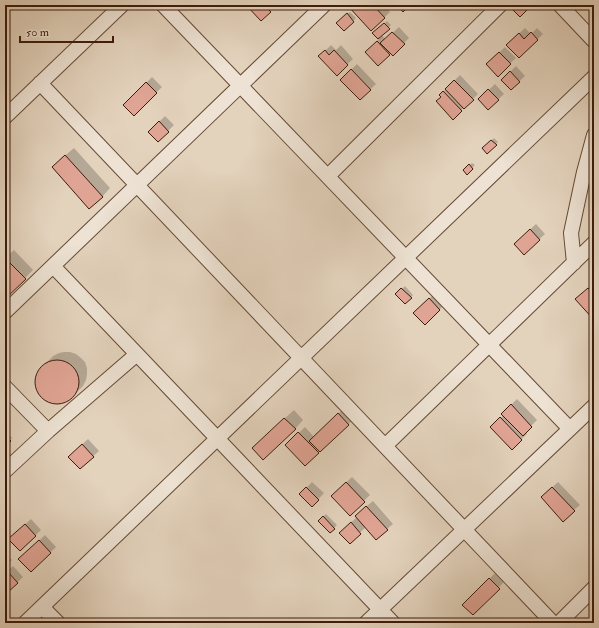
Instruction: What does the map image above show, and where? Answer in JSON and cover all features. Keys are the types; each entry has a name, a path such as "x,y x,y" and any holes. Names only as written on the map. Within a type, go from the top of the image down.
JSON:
{"street":[{"path":"5,116 122,5"},
{"path":"163,5 570,429"},
{"path":"5,312 324,5"},
{"path":"328,176 500,5"},
{"path":"560,5 594,41"},
{"path":"25,623 594,77"},
{"path":"40,83 553,623"},
{"path":"574,263 571,233 584,172 594,135"},
{"path":"385,446 594,243"},
{"path":"53,266 393,623"},
{"path":"5,471 48,431 137,354"},
{"path":"5,387 48,431"},
{"path":"366,623 594,406"},
{"path":"559,623 594,588"},
{"path":"42,607 58,623"}],"building":[{"path":"246,5 264,5 271,12 261,21"},
{"path":"373,5 385,18 371,31 348,6"},
{"path":"397,5 410,5 403,12"},
{"path":"528,5 530,7 520,17 509,6"},
{"path":"347,13 354,22 344,31 336,23"},
{"path":"384,23 390,29 378,39 372,33"},
{"path":"392,32 405,44 393,56 380,43"},
{"path":"531,32 538,40 519,58 506,45 519,33 524,39"},
{"path":"377,41 390,55 378,66 365,52"},
{"path":"325,50 329,55 334,50 348,65 337,76 318,56"},
{"path":"499,52 511,64 498,77 486,64"},
{"path":"351,69 371,90 360,100 340,80"},
{"path":"510,71 520,82 511,90 501,80"},
{"path":"454,80 474,100 464,109 445,89"},
{"path":"146,82 157,93 134,116 123,105"},
{"path":"488,89 499,100 488,110 478,99"},
{"path":"443,91 462,111 453,120 436,101 441,97 439,95"},
{"path":"159,121 169,132 158,142 148,132"},
{"path":"491,140 497,145 487,154 482,148"},
{"path":"65,155 103,197 89,209 52,167"},
{"path":"469,164 473,169 467,175 463,170"},
{"path":"530,229 540,240 524,255 514,244"},
{"path":"5,258 26,279 5,299"},
{"path":"401,288 412,298 405,304 395,294"},
{"path":"588,288 594,295 594,320 575,299"},
{"path":"429,298 440,310 425,325 413,313"},
{"path":"53,360 61,360 73,366 79,378 79,386 73,398 61,404 53,404 41,398 35,386 35,378 41,366"},
{"path":"511,404 532,427 523,436 501,414"},
{"path":"338,413 349,425 320,452 309,441"},
{"path":"500,417 522,440 512,450 490,427"},
{"path":"284,418 296,429 263,460 252,448"},
{"path":"298,432 319,453 305,466 285,445"},
{"path":"5,435 11,441 5,446"},
{"path":"82,444 94,457 80,469 68,457"},
{"path":"346,482 365,502 350,516 331,496"},
{"path":"306,487 319,500 312,507 299,494"},
{"path":"552,487 575,511 563,522 541,497"},
{"path":"366,506 388,530 376,540 355,516"},
{"path":"323,516 335,529 330,533 318,521"},
{"path":"351,522 361,534 350,544 339,533"},
{"path":"25,524 36,536 20,551 8,539"},
{"path":"39,540 51,553 31,572 18,559"},
{"path":"7,571 18,583 7,593 5,591 5,572"},
{"path":"489,578 500,589 473,615 462,605"}]}
